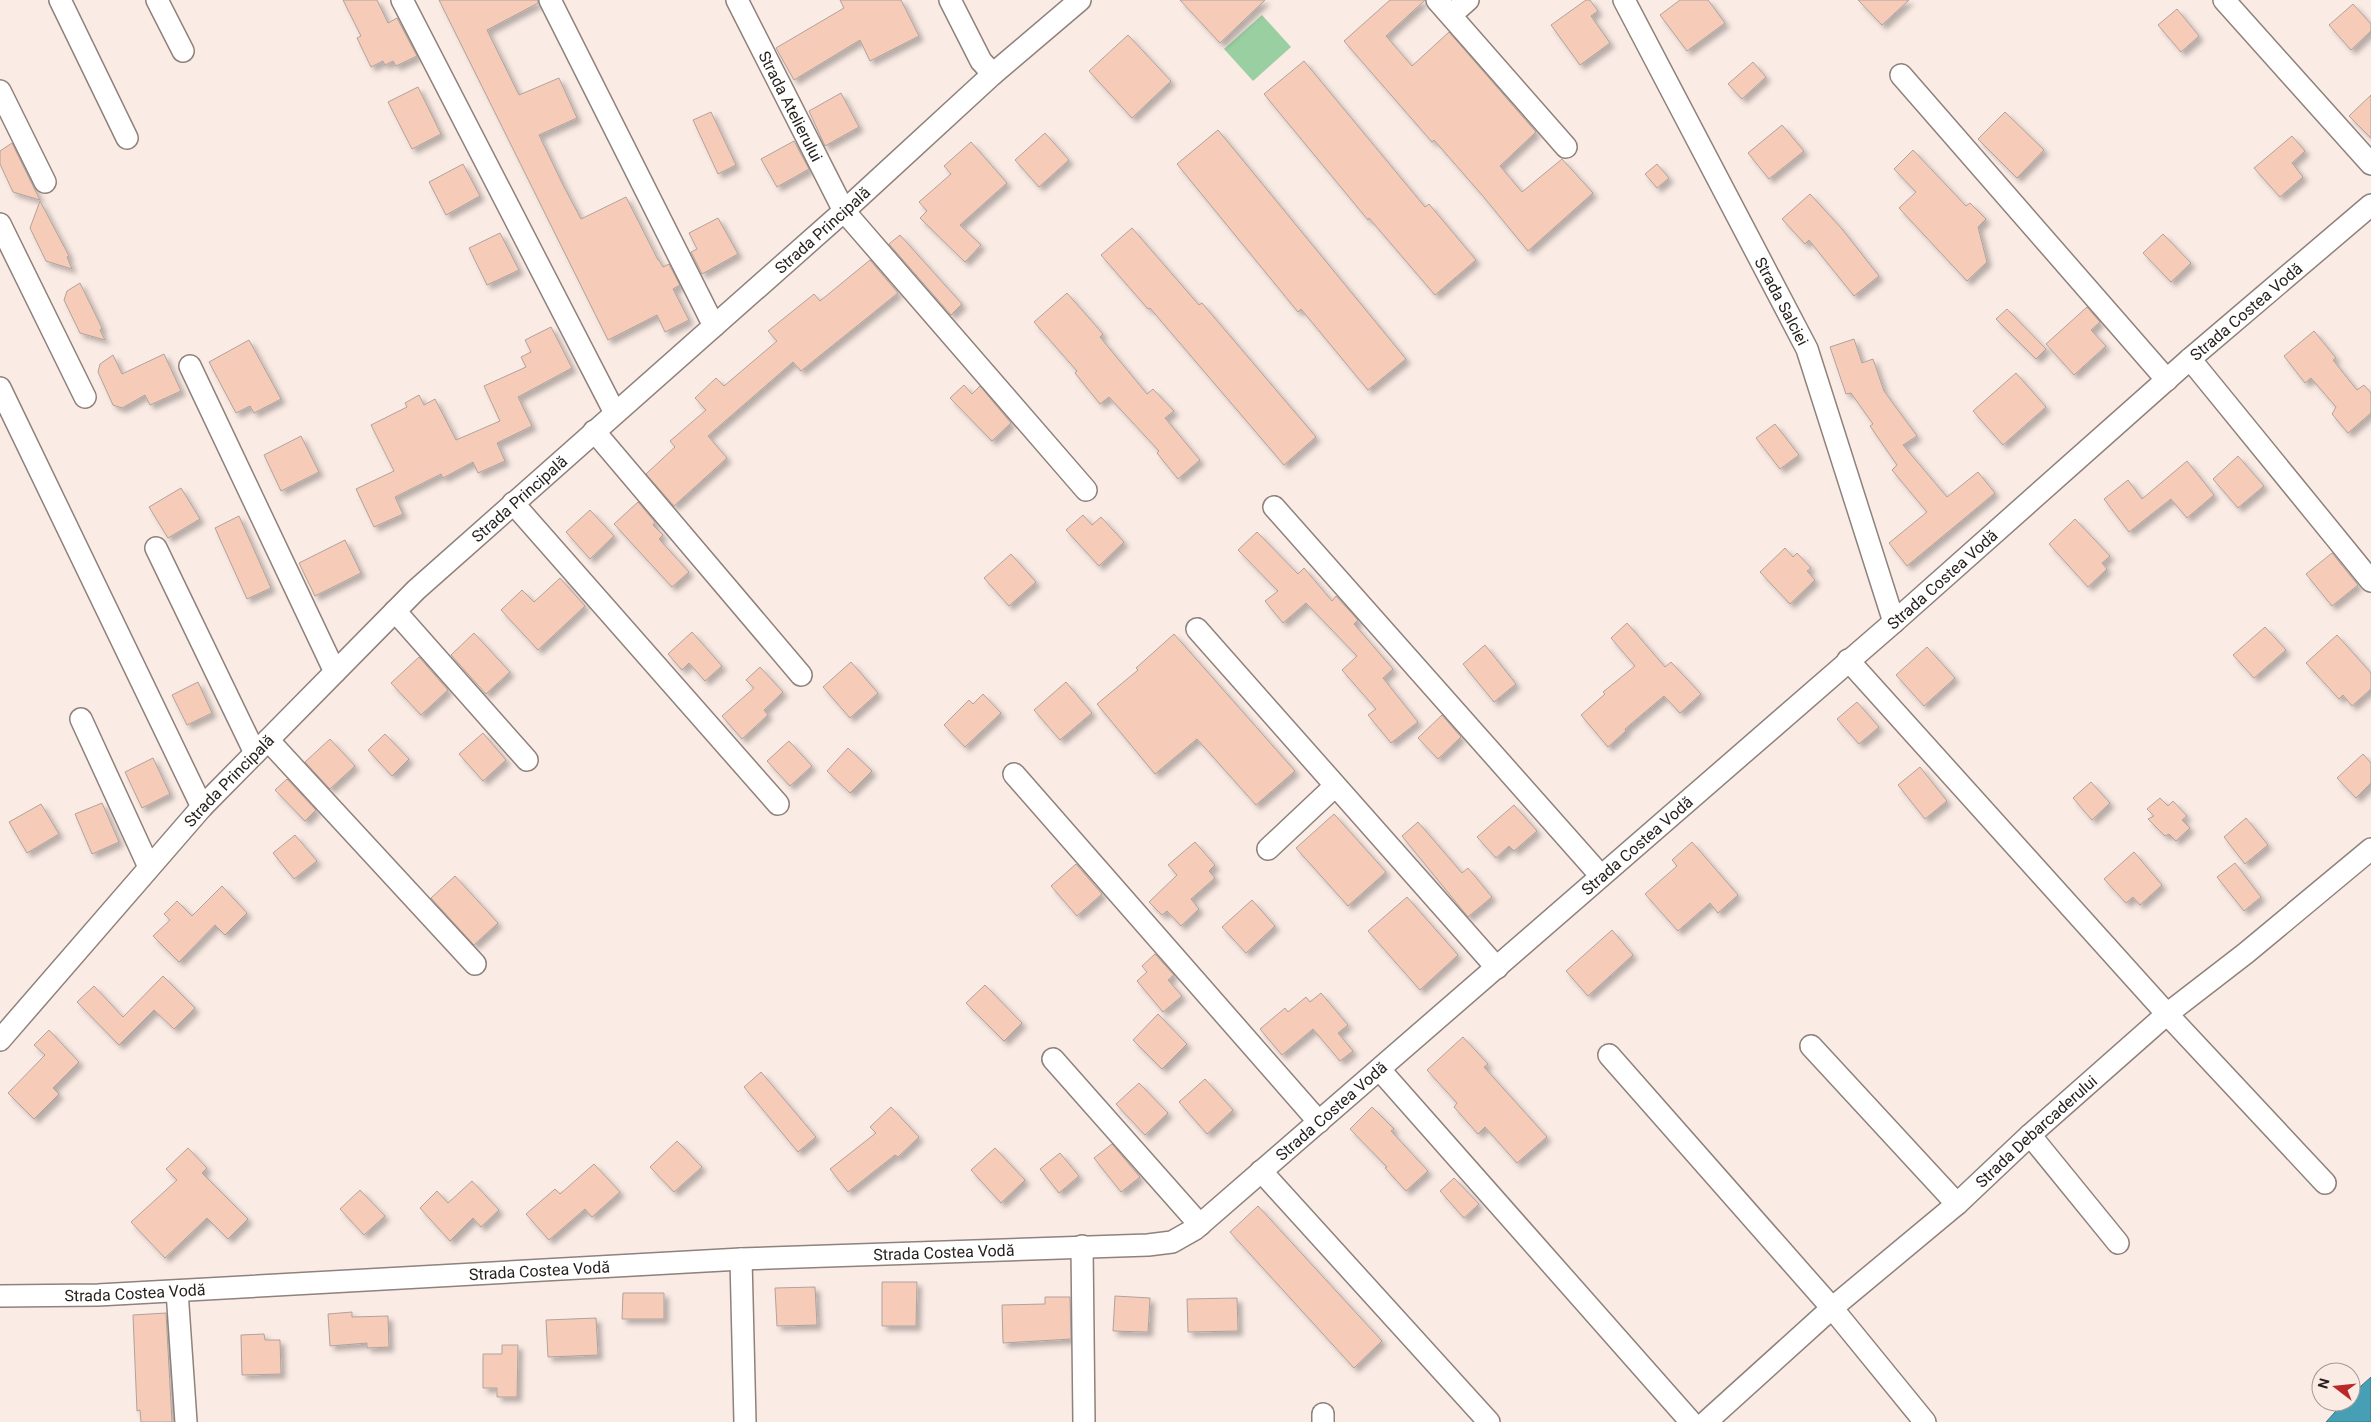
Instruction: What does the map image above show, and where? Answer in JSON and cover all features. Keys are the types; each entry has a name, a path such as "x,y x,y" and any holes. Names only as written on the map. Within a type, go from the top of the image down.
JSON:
{"street":[{"path":"60,0 127,138"},
{"path":"157,0 182,51"},
{"path":"402,0 615,413"},
{"path":"550,0 714,326"},
{"name":"Strada Atelierului","path":"737,0 844,210 1086,490"},
{"path":"950,0 981,61 993,74"},
{"name":"Strada Principală","path":"0,1040 202,807 395,611 513,503 844,210 993,74 1080,0"},
{"path":"1468,0 1444,8 1566,147"},
{"name":"Strada Salciei","path":"1624,0 1807,349 1894,622"},
{"path":"2224,0 2371,164"},
{"path":"1902,75 2167,380"},
{"path":"0,91 45,182"},
{"name":"Strada Costea Vodă","path":"0,1296 98,1295 741,1259 1148,1245 1172,1242 1200,1225 1260,1171 1380,1070 1848,660 1894,622 2167,380 2371,205"},
{"path":"0,224 84,397"},
{"path":"2190,360 2371,581"},
{"path":"190,366 335,672"},
{"path":"0,388 202,807"},
{"path":"594,431 801,675"},
{"path":"513,503 778,804"},
{"path":"1274,507 1601,876"},
{"path":"156,548 262,746 475,964"},
{"path":"395,611 528,760"},
{"path":"1197,629 1497,968"},
{"path":"1848,660 2167,1014 2325,1183"},
{"path":"81,719 149,867"},
{"path":"1014,774 1319,1122"},
{"path":"1268,849 1335,786"},
{"name":"Strada Debarcaderului","path":"1706,1422 1832,1308 1957,1204 2030,1135 2167,1014 2246,953 2371,848"},
{"path":"1811,1046 1957,1204"},
{"path":"1610,1055 1832,1308 1925,1422"},
{"path":"1053,1059 1200,1225"},
{"path":"1380,1070 1691,1422"},
{"path":"2030,1135 2118,1243"},
{"path":"1260,1171 1489,1422"},
{"path":"1082,1246 1084,1422"},
{"path":"741,1259 745,1422"},
{"path":"177,1291 186,1422"}],"green space":[{"path":"1262,15 1291,47 1253,81 1224,49"}],"water":[{"path":"2371,1377 2371,1422 2326,1422 2335,1412 2361,1412 2361,1386"}],"building":[{"path":"343,0 377,0 388,23 397,18 417,56 396,66 393,61 385,65 383,61 371,67 357,38 361,36"},
{"path":"439,0 538,0 538,3 487,30 519,95 559,78 577,118 539,135 581,219 626,197 658,260 663,267 669,264 680,285 673,289 689,320 665,332 657,315 608,340"},
{"path":"840,0 901,0 919,36 870,61 860,40 794,80 776,48 844,8"},
{"path":"1180,0 1265,0 1220,43"},
{"path":"1390,0 1425,0 1386,36 1412,66 1449,32 1536,132 1500,166 1522,192 1562,159 1593,193 1528,251 1434,140 1432,142 1344,41"},
{"path":"1586,0 1590,0 1598,11 1591,16 1610,43 1580,65 1551,25"},
{"path":"1680,0 1708,0 1725,23 1687,51 1660,15"},
{"path":"1858,0 1909,0 1882,25"},
{"path":"2353,4 2371,24 2371,31 2351,50 2329,25"},
{"path":"2177,9 2199,36 2181,52 2158,25"},
{"path":"1128,35 1171,81 1132,118 1089,71"},
{"path":"1304,61 1425,207 1429,204 1476,260 1435,295 1369,218 1368,220 1264,94"},
{"path":"1753,62 1766,77 1742,99 1728,84"},
{"path":"418,87 441,134 412,149 388,102"},
{"path":"841,93 859,127 825,146 809,111"},
{"path":"2371,95 2371,138 2349,116"},
{"path":"711,112 736,165 718,174 693,120"},
{"path":"2005,112 2044,150 2017,178 1978,139"},
{"path":"1782,125 1804,151 1769,179 1748,153"},
{"path":"1218,130 1406,359 1368,390 1301,309 1298,312 1177,164"},
{"path":"1045,133 1069,160 1039,187 1015,160"},
{"path":"2292,136 2305,151 2292,163 2303,177 2280,197 2254,168"},
{"path":"794,141 809,169 777,187 761,159"},
{"path":"971,142 1007,183 960,225 981,245 965,262 920,218 927,211 919,202 951,174 944,166"},
{"path":"12,143 40,200 13,192 0,164 0,151"},
{"path":"1913,150 1966,206 1970,203 1986,219 1978,227 1987,262 1967,281 1899,208 1916,192 1894,169"},
{"path":"463,164 480,196 446,215 429,182"},
{"path":"1657,164 1669,178 1657,188 1645,174"},
{"path":"1810,194 1842,229 1879,276 1854,296 1809,240 1805,244 1782,219"},
{"path":"40,201 69,256 67,257 72,269 46,261 30,228"},
{"path":"718,218 738,254 702,274 691,252 697,249 689,233"},
{"path":"1132,228 1199,305 1202,303 1316,437 1284,465 1150,308 1148,309 1101,255"},
{"path":"500,233 519,270 487,285 469,248"},
{"path":"2163,234 2191,263 2171,282 2143,253"},
{"path":"900,235 962,304 951,315 889,244"},
{"path":"870,260 898,293 801,371 793,362 708,436 727,458 674,506 646,474 675,447 670,441 706,410 695,398 716,378 724,386 777,341 768,331 814,294 820,301"},
{"path":"80,283 102,328 100,330 105,340 80,333 64,300 67,291"},
{"path":"1067,293 1103,334 1100,337 1147,394 1153,389 1174,411 1165,418 1200,460 1178,479 1157,453 1159,451 1109,397 1100,404 1075,373 1077,371 1034,322"},
{"path":"2087,307 2100,322 2091,330 2106,346 2074,375 2046,344"},
{"path":"2007,309 2046,349 2036,359 1996,319"},
{"path":"551,327 572,368 518,397 532,426 497,443 505,461 478,473 473,462 443,478 441,474 395,497 403,514 374,527 356,489 394,471 371,425 407,407 405,403 419,395 424,405 435,399 456,440 500,421 484,386 526,367 521,357 531,352 525,340"},
{"path":"2314,331 2336,358 2333,360 2357,390 2364,385 2371,393 2371,413 2348,433 2332,414 2336,407 2311,378 2305,383 2284,356"},
{"path":"1854,339 1862,363 1873,359 1884,391 1917,436 1903,445 1947,497 1978,472 1995,493 1907,566 1889,543 1927,512 1892,470 1897,465 1870,426 1873,424 1851,393 1846,394 1830,347"},
{"path":"249,340 281,399 254,413 250,406 236,413 209,362"},
{"path":"164,354 181,391 150,405 145,395 122,408 113,405 98,372 100,364 113,355 122,374"},
{"path":"2016,373 2046,407 2003,445 1973,411"},
{"path":"964,385 972,394 980,386 1011,423 992,441 950,398"},
{"path":"1775,424 1799,455 1780,469 1756,438"},
{"path":"301,436 319,472 281,491 264,455"},
{"path":"2238,456 2264,486 2238,508 2213,479"},
{"path":"2187,461 2214,495 2187,518 2171,499 2129,532 2104,499 2128,480 2142,499"},
{"path":"181,488 200,519 168,538 149,507"},
{"path":"638,502 655,522 653,525 663,535 659,539 689,572 672,587 614,524"},
{"path":"590,510 614,536 590,559 566,532"},
{"path":"1083,515 1092,525 1101,517 1124,542 1099,566 1066,530"},
{"path":"239,516 271,588 247,599 215,528"},
{"path":"2075,519 2110,556 2102,563 2107,569 2088,587 2049,544"},
{"path":"1257,532 1298,574 1304,568 1332,601 1336,596 1358,620 1354,624 1393,669 1383,678 1418,722 1391,743 1368,715 1376,709 1342,670 1357,656 1306,603 1283,623 1265,601 1278,591 1238,550"},
{"path":"345,540 361,573 315,596 299,563"},
{"path":"1785,548 1793,557 1797,553 1811,568 1807,571 1815,580 1790,604 1760,572"},
{"path":"2332,553 2358,585 2332,606 2306,574"},
{"path":"1011,554 1036,582 1009,606 984,578"},
{"path":"560,578 585,606 538,650 501,610 522,590 534,602"},
{"path":"1627,623 1665,667 1671,662 1701,694 1680,713 1664,696 1625,729 1626,731 1608,747 1581,715 1605,694 1603,692 1635,666 1611,638"},
{"path":"2265,627 2286,650 2254,678 2233,655"},
{"path":"692,632 722,666 705,681 689,663 682,670 668,654"},
{"path":"474,633 510,672 486,694 451,655"},
{"path":"1174,634 1295,771 1256,805 1197,739 1155,774 1097,704 1138,670 1136,668"},
{"path":"2337,635 2371,673 2371,689 2352,706 2343,695 2339,699 2306,663"},
{"path":"1485,645 1516,684 1494,702 1463,664"},
{"path":"1927,647 1955,678 1924,706 1896,675"},
{"path":"419,657 448,690 421,715 391,683"},
{"path":"851,662 878,693 850,718 823,687"},
{"path":"760,667 783,692 764,710 768,715 742,739 722,716 754,688 746,680"},
{"path":"198,682 212,713 187,725 172,695"},
{"path":"1066,682 1092,713 1060,740 1034,710"},
{"path":"983,694 1001,713 965,747 944,725 969,700 973,704"},
{"path":"1857,702 1879,727 1859,744 1837,719"},
{"path":"1442,715 1461,737 1438,759 1418,738"},
{"path":"483,733 506,760 483,781 459,754"},
{"path":"385,734 409,759 392,776 368,750"},
{"path":"330,739 355,766 330,789 305,762"},
{"path":"789,741 812,766 790,786 767,761"},
{"path":"848,748 872,771 850,793 827,771"},
{"path":"2363,754 2371,763 2371,783 2356,798 2337,778"},
{"path":"153,758 170,794 142,808 125,772"},
{"path":"1920,767 1947,801 1925,819 1898,785"},
{"path":"287,779 316,810 305,821 275,790"},
{"path":"2091,782 2110,803 2092,820 2073,798"},
{"path":"2160,798 2168,806 2173,801 2187,816 2182,820 2190,828 2176,841 2169,834 2165,836 2148,819 2154,816 2147,809"},
{"path":"102,803 119,842 92,854 75,814"},
{"path":"41,804 59,834 27,853 9,822"},
{"path":"1514,805 1537,831 1514,851 1509,846 1496,858 1477,837"},
{"path":"1334,814 1386,872 1348,906 1296,848"},
{"path":"2246,818 2268,845 2245,864 2224,837"},
{"path":"1418,822 1462,873 1468,868 1492,897 1468,917 1402,836"},
{"path":"295,835 317,861 294,879 273,853"},
{"path":"1195,842 1215,865 1209,871 1215,878 1191,899 1199,909 1181,926 1167,911 1162,915 1149,902 1177,875 1168,865"},
{"path":"1692,842 1738,895 1718,913 1710,903 1678,931 1645,894 1677,866 1672,860"},
{"path":"2134,852 2162,885 2140,905 2133,897 2126,903 2104,879"},
{"path":"2235,863 2261,897 2244,911 2217,877"},
{"path":"1076,864 1102,894 1077,916 1051,886"},
{"path":"455,876 498,923 474,945 431,898"},
{"path":"222,886 247,913 225,935 215,925 179,962 153,936 170,920 164,914 177,901 192,916"},
{"path":"1407,897 1458,955 1420,990 1368,931"},
{"path":"1252,900 1275,926 1246,953 1222,927"},
{"path":"1612,930 1633,955 1588,996 1566,971"},
{"path":"1155,954 1174,975 1168,980 1182,996 1163,1012 1137,981 1147,972 1142,966"},
{"path":"163,976 195,1008 174,1029 154,1010 119,1045 77,1002 94,986 123,1017"},
{"path":"985,985 1022,1023 1004,1041 966,1003"},
{"path":"1321,993 1348,1025 1338,1033 1353,1051 1340,1061 1313,1029 1282,1055 1260,1029 1285,1008 1288,1012 1306,997 1310,1002"},
{"path":"1158,1014 1187,1044 1162,1069 1133,1040"},
{"path":"49,1030 79,1062 53,1088 59,1094 34,1119 8,1093 45,1055 34,1045"},
{"path":"1463,1037 1488,1064 1484,1067 1547,1137 1517,1163 1485,1127 1478,1134 1454,1107 1457,1103 1427,1070"},
{"path":"761,1072 816,1137 798,1152 744,1087"},
{"path":"1205,1079 1233,1110 1207,1134 1179,1102"},
{"path":"1139,1083 1168,1113 1145,1135 1116,1104"},
{"path":"891,1107 919,1137 898,1157 895,1155 848,1192 830,1169 876,1133 870,1127"},
{"path":"1372,1107 1394,1129 1391,1131 1428,1171 1406,1191 1385,1168 1387,1167 1350,1129"},
{"path":"677,1141 702,1167 674,1192 650,1167"},
{"path":"1112,1144 1140,1177 1121,1192 1094,1158"},
{"path":"188,1148 207,1168 202,1173 248,1219 228,1239 207,1218 165,1258 131,1222 177,1180 166,1169"},
{"path":"995,1148 1025,1180 1001,1203 971,1170"},
{"path":"1060,1153 1079,1176 1059,1193 1040,1169"},
{"path":"594,1164 620,1192 592,1217 585,1209 549,1240 526,1214 555,1189 560,1194"},
{"path":"1454,1178 1479,1204 1464,1218 1440,1191"},
{"path":"472,1181 499,1210 481,1227 473,1218 450,1241 420,1208 437,1191 448,1203"},
{"path":"360,1190 385,1216 364,1235 340,1209"},
{"path":"1258,1206 1382,1341 1354,1368 1230,1232"},
{"path":"882,1282 917,1282 916,1326 882,1326"},
{"path":"815,1287 817,1325 777,1326 775,1288"},
{"path":"623,1293 664,1293 664,1319 622,1319"},
{"path":"1115,1296 1150,1298 1148,1332 1113,1331"},
{"path":"1045,1297 1070,1297 1071,1339 1003,1343 1002,1305 1045,1304"},
{"path":"1237,1298 1238,1331 1188,1332 1187,1299"},
{"path":"352,1312 352,1317 388,1316 389,1347 367,1348 367,1343 330,1346 328,1314"},
{"path":"166,1313 172,1422 141,1422 140,1410 137,1411 133,1315"},
{"path":"596,1318 598,1355 548,1357 546,1320"},
{"path":"264,1334 265,1340 280,1340 281,1374 242,1375 241,1335"},
{"path":"502,1345 518,1345 517,1397 497,1397 497,1388 483,1388 483,1354 502,1354"}]}
